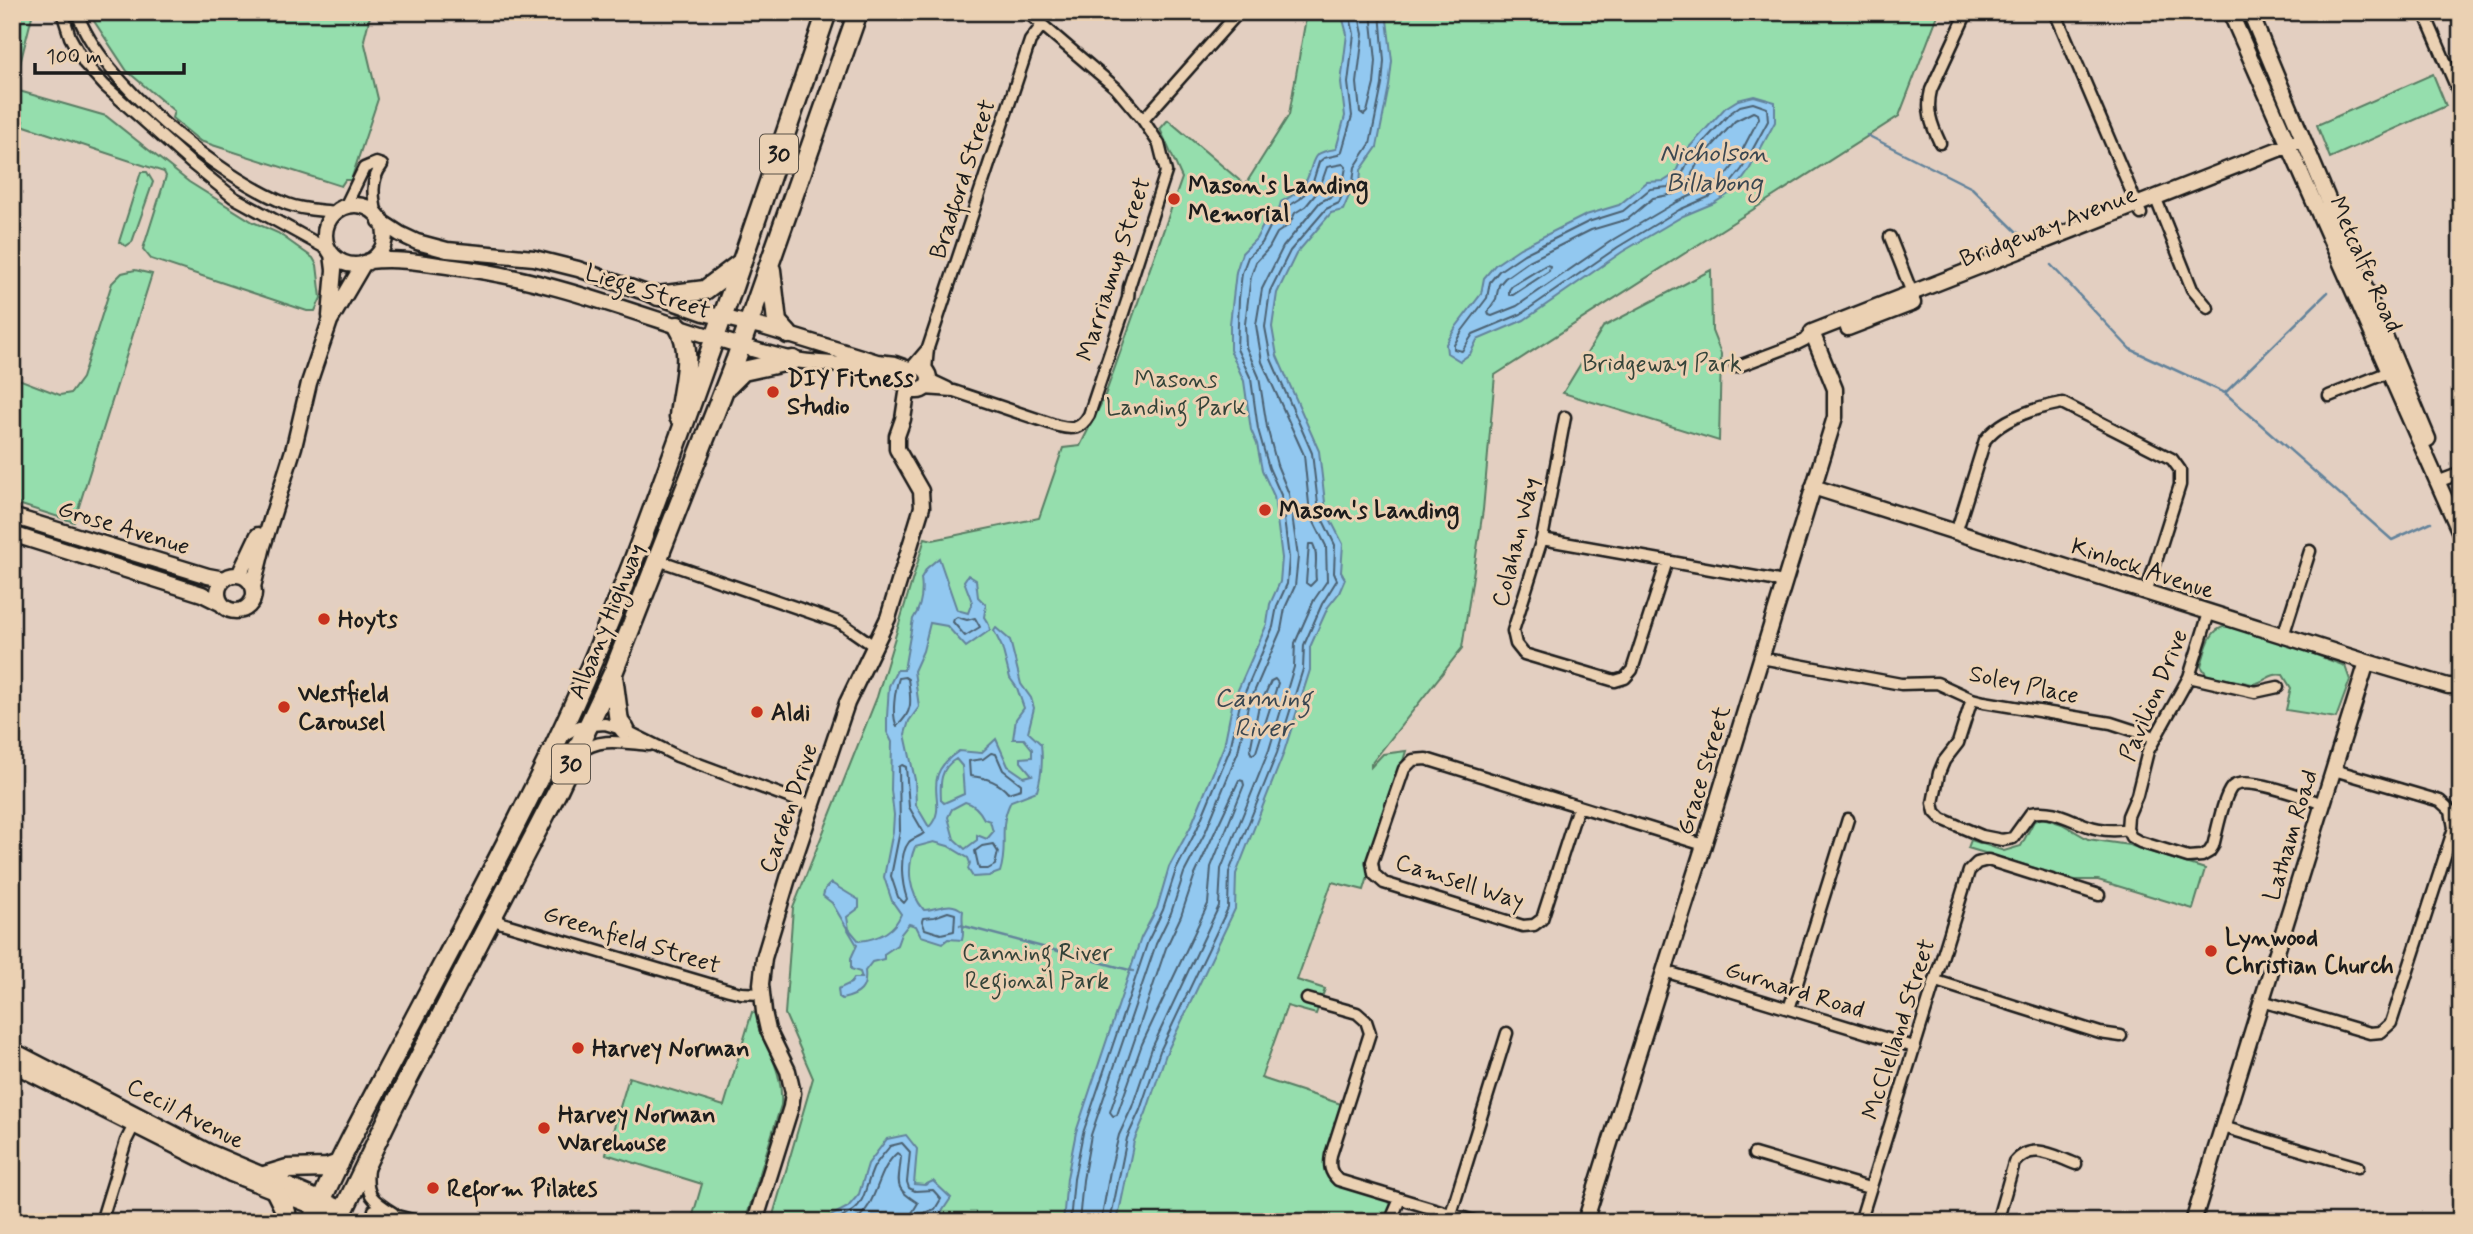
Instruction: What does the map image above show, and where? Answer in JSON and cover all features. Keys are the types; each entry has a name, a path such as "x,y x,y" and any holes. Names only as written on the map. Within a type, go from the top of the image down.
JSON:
{"highway":[{"name":"Albany Highway","path":"317,1209 555,743 607,628 742,261 827,12"},
{"name":"Albany Highway","path":"340,1216 369,1154 575,756 584,724 613,673 741,345 858,12"},
{"path":"658,296 705,290 742,261"},
{"path":"771,263 777,322 788,334"},
{"path":"677,442 686,366 684,335 678,326"},
{"path":"725,388 743,371 793,360"},
{"path":"613,673 619,722 625,730"},
{"path":"264,1176 287,1169 327,1168 339,1164"},
{"path":"276,1192 286,1212 287,1222"}],"street":[{"path":"62,12 70,37 85,64 105,86 191,163 233,197 347,264 367,262"},
{"path":"77,12 85,34 99,58 118,79 203,155 233,176 281,201 312,210 340,210 363,206 379,218"},
{"name":"Marriamup Street","path":"1027,12 1116,88 1159,144 1166,172 1089,415 1085,423 1075,429"},
{"path":"1143,120 1240,12"},
{"path":"1940,143 1930,123 1930,90 1967,12"},
{"path":"2055,12 2139,210"},
{"name":"Metcalfe Road","path":"2230,12 2290,151 2393,370"},
{"name":"Metcalfe Road","path":"2250,12 2461,535"},
{"path":"2424,12 2460,96"},
{"name":"Bradford Street","path":"917,380 1030,41 1042,25"},
{"name":"Bridgeway Avenue","path":"1736,368 2304,145"},
{"path":"253,587 250,581 239,575 224,579 217,590 220,603 228,610 242,610 252,601 263,546 294,447 309,383 330,321 333,292 330,252 325,239 326,227 340,210 364,168 376,163 382,165 373,182 374,204 384,232 383,243 378,254 367,262 330,321"},
{"path":"2157,203 2192,289 2207,308"},
{"name":"Liege Street","path":"379,218 392,229 417,242 447,250 543,260 595,274 721,317 788,334 877,362 895,364 917,380"},
{"path":"1890,237 1914,297"},
{"name":"Liege Street","path":"367,262 413,260 501,273 571,290 678,326 793,360 835,363 917,380 1058,426 1075,429"},
{"name":"Grace Street","path":"1585,1222 1835,417 1836,398 1833,384 1811,337"},
{"path":"2329,396 2393,370"},
{"name":"Carden Drive","path":"755,1222 792,1107 793,1093 788,1070 768,1030 761,993 764,958 847,703 888,618 922,508 921,491 897,449 897,436 917,380"},
{"path":"239,575 256,542 302,393 309,383"},
{"path":"1956,533 1985,440 1994,428 2044,406 2062,403 2172,459 2180,470 2180,485 2146,593"},
{"name":"Colahan Way","path":"1566,417 1542,539 1513,631 1516,644 1524,654 1615,681 1625,678 1632,670 1667,561"},
{"path":"2441,481 2461,473"},
{"name":"Metcalfe Road","path":"2441,481 2461,513"},
{"name":"Kinlock Avenue","path":"1813,488 2367,662 2448,686 2461,686"},
{"name":"Grose Avenue","path":"12,516 224,579"},
{"name":"Grose Avenue","path":"12,534 202,594 220,603"},
{"path":"1542,539 1784,582"},
{"path":"2283,636 2310,551"},
{"path":"658,561 841,623 874,646"},
{"name":"Pavilion Drive","path":"2127,829 2127,816 2137,795 2154,737 2189,677 2209,613"},
{"name":"Soley Place","path":"1760,658 1901,684 1937,683 1972,699 2111,723 2154,737"},
{"name":"Latham Road","path":"2193,1222 2367,662"},
{"path":"2189,677 2255,692 2278,687"},
{"path":"1972,699 1959,741 1944,761 1935,785 1933,803 1935,812 1942,819 1982,836 2002,840 2013,838 2031,813 2043,811 2061,815 2092,829 2109,832 2127,829 2131,837 2140,842 2195,857 2209,852 2227,798 2235,785 2264,785 2324,804"},
{"path":"555,743 572,728 601,723 625,730 653,746 812,806"},
{"path":"575,756 591,745 603,741 653,746"},
{"name":"Camsell Way","path":"1578,807 1542,919 1534,925 1523,926 1384,883 1374,874 1372,862 1404,769 1413,760 1426,759 1704,845"},
{"path":"2262,1001 2370,1034 2381,1032 2391,1023 2454,828 2451,811 2440,801 2334,770"},
{"path":"1789,1009 1849,819"},
{"name":"McClelland Street","path":"1860,1222 1969,871 1976,863 1988,860 2099,895"},
{"name":"Greenfield Street","path":"492,918 729,990 761,993"},
{"name":"Gurnard Road","path":"1664,971 1914,1047"},
{"path":"1936,981 2101,1033 2120,1036"},
{"path":"1307,999 1357,1013 1366,1021 1370,1033 1331,1155 1329,1165 1332,1173 1338,1180 1477,1222"},
{"path":"1451,1214 1507,1033"},
{"name":"Cecil Avenue","path":"12,1050 202,1148 264,1176 317,1209"},
{"name":"Cecil Avenue","path":"12,1064 230,1174 340,1216"},
{"path":"101,1222 126,1141 134,1125"},
{"path":"2223,1127 2358,1167"},
{"path":"1997,1222 2014,1163 2020,1156 2026,1152 2040,1152 2076,1164"},
{"path":"369,1154 369,1193 375,1202 393,1213"},
{"path":"1754,1154 1870,1188"},
{"path":"1390,1222 1400,1199"},
{"path":"373,1210 420,1222"}],"green space":[{"path":"12,12 33,12 16,80 12,79"},
{"path":"88,12 371,12 364,40 378,99 351,180 345,180 341,186 200,141 172,118 174,111 127,71"},
{"name":"Canning River Regional Park","path":"1307,12 1939,12 1899,116 1495,375 1483,510 1462,648 1371,764 1371,767 1383,754 1406,751 1364,890 1332,882 1297,980 1325,989 1316,1014 1287,1006 1261,1078 1341,1104 1330,1175 1391,1196 1390,1222 771,1222 813,1078 785,1014 793,908 877,697 925,538 933,540 1039,518 1063,448 1080,446 1104,398 1182,178 1160,129 1168,120 1245,185 1289,115"},
{"path":"2433,74 2446,106 2330,158 2317,125"},
{"path":"12,85 19,87 19,91 106,116 189,182 253,222 278,233 313,258 317,265 321,298 315,311 307,311 151,259 143,249 166,176 164,172 22,125 23,121 12,117"},
{"path":"141,172 147,172 153,182 132,242 126,246 119,242"},
{"path":"135,270 152,274 74,522 12,502 12,379 16,378 60,395 71,393 82,378 112,283 122,273"},
{"name":"Bridgeway Park","path":"1711,270 1712,331 1721,354 1719,441 1563,393 1603,327"},
{"path":"2227,626 2345,666 2350,680 2336,718 2286,710 2291,688 2283,675 2274,675 2252,684 2207,675 2201,666 2209,641 2216,631"},
{"path":"2043,818 2062,824 2088,839 2129,845 2205,869 2193,909 2098,880 2075,880 1968,848 1971,840 2004,851 2021,846 2034,821"},
{"path":"752,1012 757,1014 777,1070 781,1105 745,1222 691,1222 702,1184 606,1154 629,1077 724,1106"}],"water":[{"name":"Canning River","path":"1341,12 1386,12 1392,61 1377,147 1361,170 1360,185 1349,196 1343,210 1331,213 1296,254 1277,293 1272,327 1277,356 1319,451 1326,511 1343,544 1341,572 1345,579 1339,593 1328,607 1310,647 1310,670 1283,755 1236,874 1235,909 1166,1054 1134,1141 1117,1222 1063,1222 1067,1178 1076,1132 1141,938 1157,908 1169,867 1191,826 1224,746 1233,701 1267,624 1270,604 1280,582 1282,558 1274,496 1262,470 1251,430 1244,381 1230,350 1230,324 1236,272 1242,253 1256,239 1265,222 1278,214 1281,202 1302,187 1317,155 1336,149 1345,116 1341,83 1347,34"},
{"name":"Nicholson Billabong","path":"1754,96 1775,102 1775,122 1735,190 1714,203 1683,216 1622,252 1524,320 1477,340 1470,354 1460,361 1447,353 1446,344 1481,294 1484,278 1495,265 1520,248 1586,215 1619,205 1647,182 1664,181 1675,174 1684,153 1725,108 1738,100"},
{"path":"939,558 957,610 968,613 972,602 964,581 968,575 976,580 978,597 986,605 984,617 990,630 966,647 947,626 930,623 923,651 914,671 919,707 909,721 905,734 915,780 916,805 929,827 937,809 936,781 946,762 959,751 981,753 996,739 1008,766 1024,777 1032,775 1021,762 1021,758 1032,757 1032,749 1024,739 1013,739 1016,719 1024,708 1017,688 1010,678 1002,647 994,631 996,628 1010,640 1021,684 1031,698 1034,708 1028,732 1041,744 1040,779 1037,791 1011,801 1005,820 1004,853 1000,872 973,877 968,869 968,858 948,846 934,842 915,847 910,880 915,896 924,910 948,905 963,911 962,940 948,939 943,943 921,936 916,926 909,924 897,945 884,954 884,959 872,962 865,971 865,982 861,990 842,999 838,989 851,983 854,978 862,978 860,972 851,969 851,958 857,945 832,903 823,896 825,889 831,883 859,900 859,908 847,917 849,929 859,941 884,934 894,926 901,914 892,901 884,877 894,815 891,790 892,742 887,732 889,686 897,670 904,670 913,619 921,599 921,578 927,568","holes":["956,759 962,766 964,794 944,803 941,800 942,776","965,802 974,806 984,819 990,821 993,832 987,839 977,835 977,840 965,849 954,839 948,817 952,809"]},
{"path":"906,1135 917,1149 914,1184 925,1185 933,1181 951,1198 939,1216 914,1222 819,1222 848,1207 859,1194 868,1164 887,1139"}],"waterway":[{"path":"1867,135 1972,188 2023,238"},
{"path":"2051,265 2130,349 2225,393 2392,540 2431,522"},
{"path":"2226,392 2328,292"},
{"path":"960,925 1133,971"}],"place":[{"name":"Mason's Landing Memorial","path":"1174,199"},
{"name":"DIY Fitness Studio","path":"773,392"},
{"name":"Mason's Landing","path":"1265,510"},
{"name":"Hoyts","path":"324,619"},
{"name":"Westfield Carousel","path":"284,707"},
{"name":"Aldi","path":"757,712"},
{"name":"Lynwood Christian Church","path":"2211,951"},
{"name":"Harvey Norman","path":"578,1048"},
{"name":"Harvey Norman Warehouse","path":"544,1128"},
{"name":"Reform Pilates","path":"433,1188"}],"park label":[{"name":"Masons Landing Park","path":"1176,393"}]}
